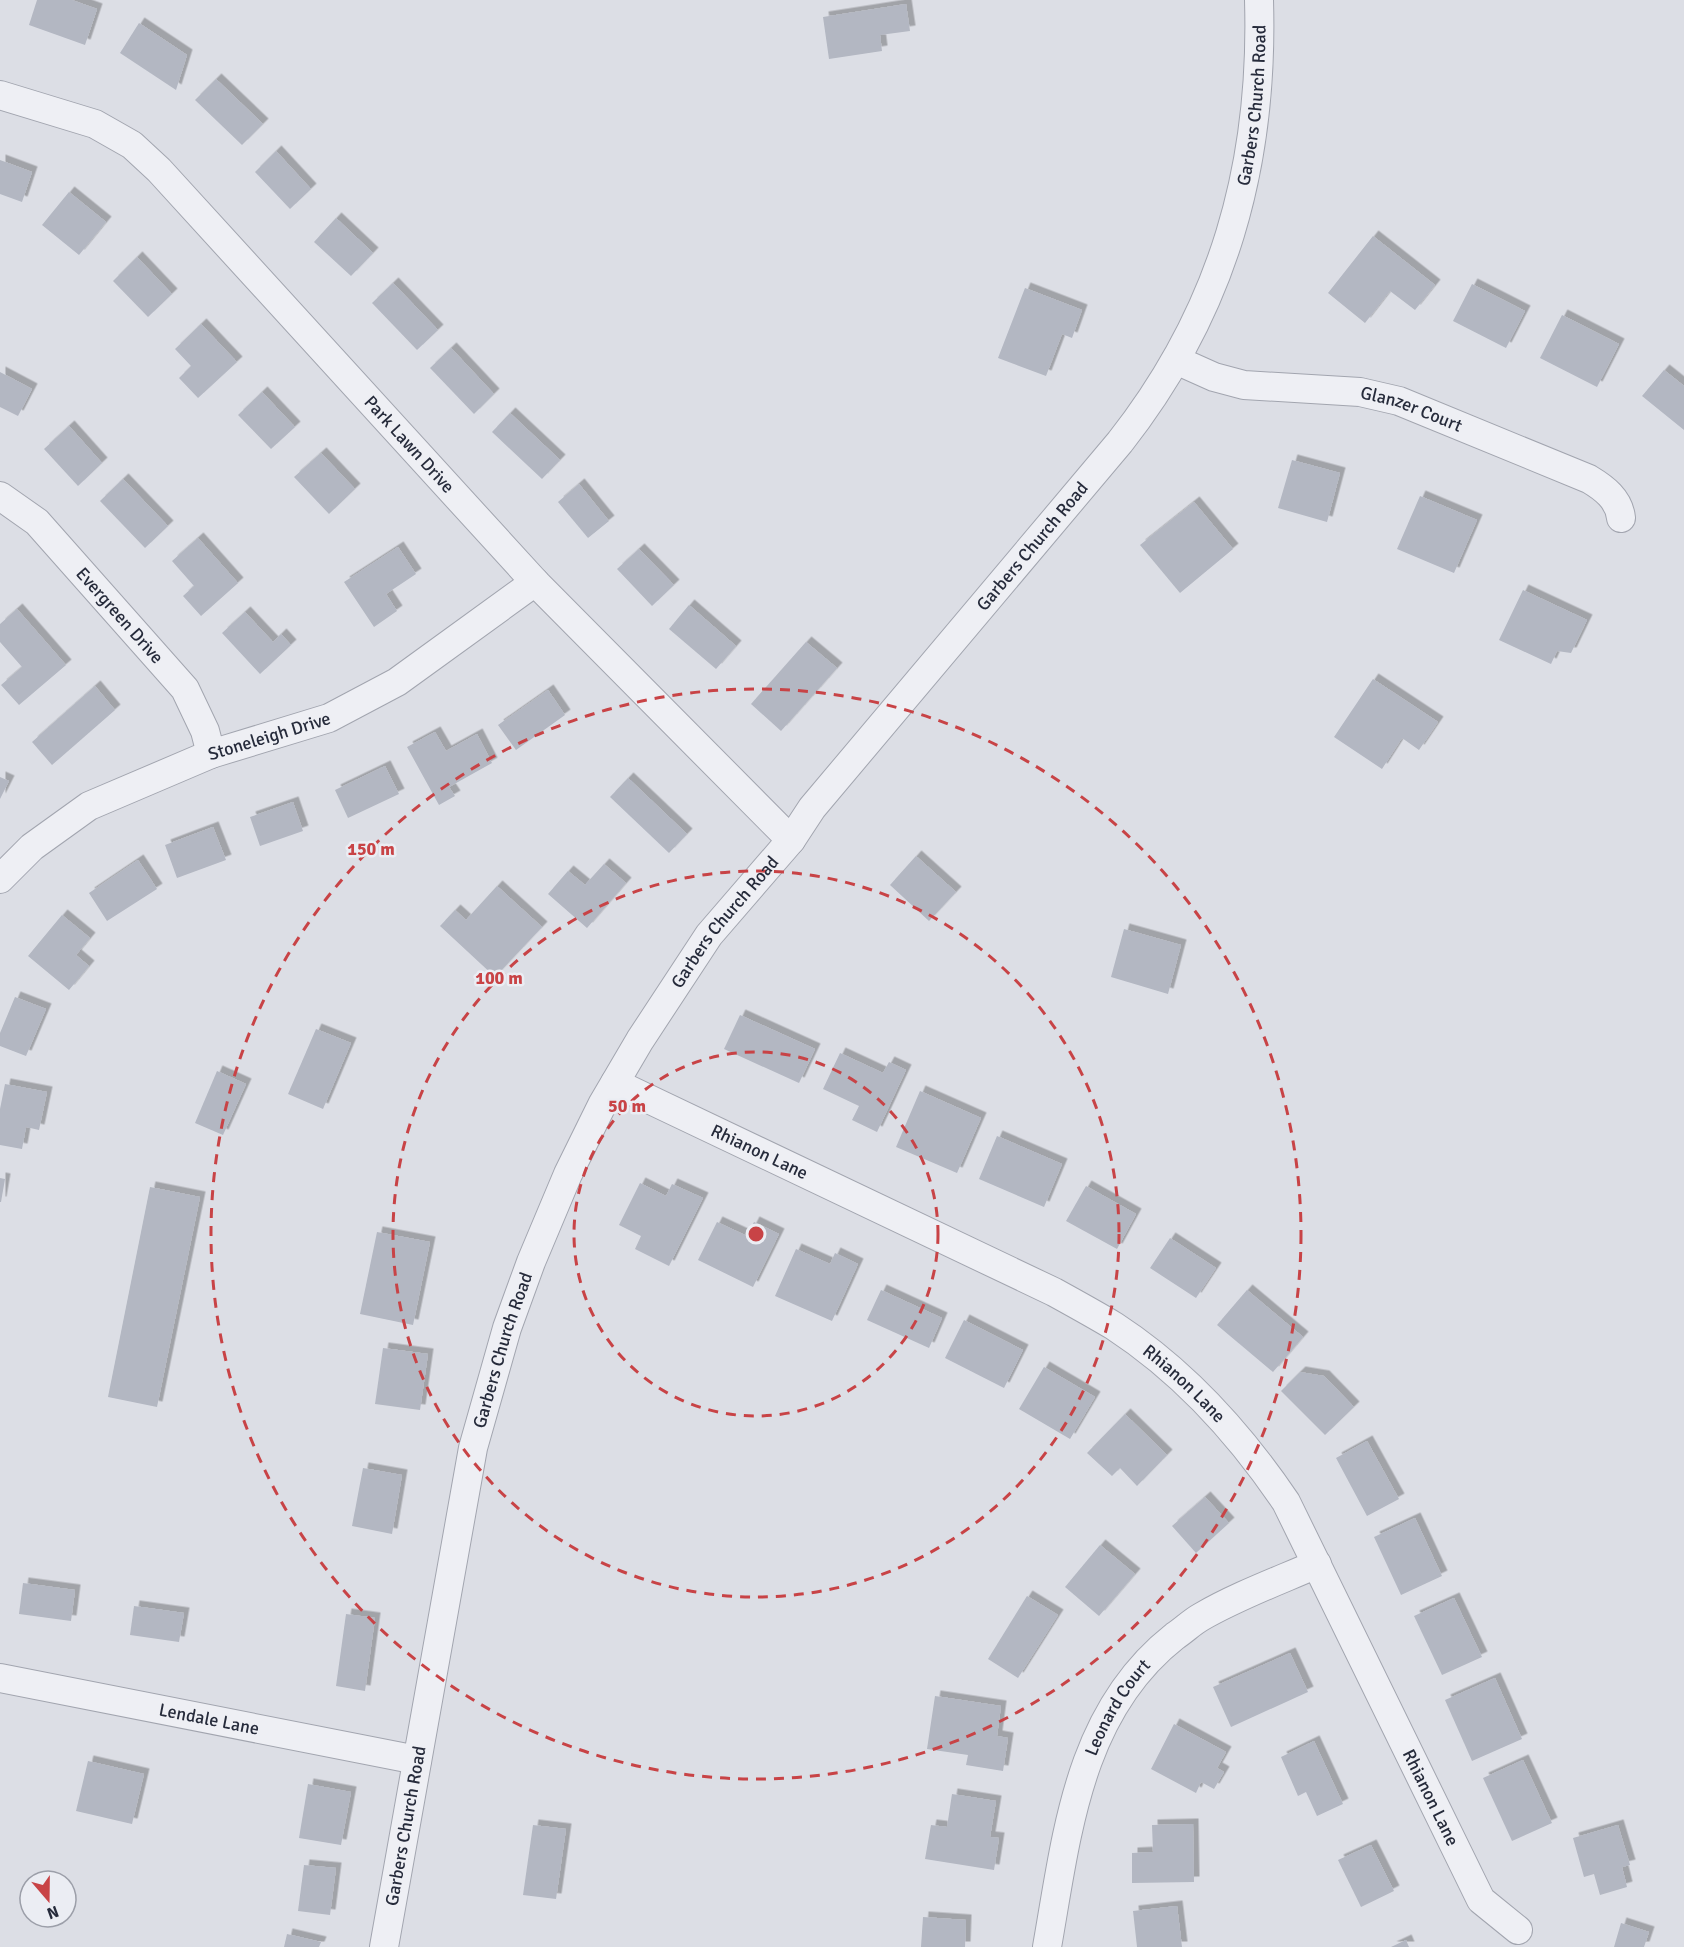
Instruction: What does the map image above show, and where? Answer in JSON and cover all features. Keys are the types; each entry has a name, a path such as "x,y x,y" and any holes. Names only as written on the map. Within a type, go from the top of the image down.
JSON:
{"street":[{"name":"Garbers Church Road","path":"384,1947 469,1468 486,1395 531,1262 568,1174 640,1040 709,935 791,840 826,790 1119,442 1153,397 1176,360 1211,287 1225,251 1242,191 1251,149 1256,106 1259,0"},
{"name":"Park Lawn Drive","path":"0,95 95,124 132,144 159,170 535,582 791,840"},
{"name":"Glanzer Court","path":"1176,360 1214,377 1244,385 1368,393 1407,404 1589,479 1606,491 1615,501 1621,518"},
{"name":"Evergreen Drive","path":"0,496 37,522 185,690 205,730 211,754"},
{"name":"Stoneleigh Drive","path":"0,879 32,847 88,806 211,754 329,718 397,682 535,582"},
{"name":"Rhianon Lane","path":"615,1083 1054,1293 1114,1326 1175,1374 1248,1449 1286,1502 1481,1900 1518,1930"},
{"name":"Leonard Court","path":"1047,1947 1067,1834 1078,1792 1096,1738 1123,1691 1150,1658 1199,1617 1317,1564"},
{"name":"Lendale Lane","path":"0,1678 417,1760"}],"building":[{"path":"37,0 72,0 97,9 85,45 29,25"},
{"path":"906,4 910,31 880,35 882,51 829,59 823,17"},
{"path":"139,23 187,55 176,90 120,53"},
{"path":"216,79 263,124 242,145 195,100"},
{"path":"276,151 311,189 290,209 255,172"},
{"path":"0,160 32,172 22,202 0,194"},
{"path":"69,192 106,222 79,255 42,225"},
{"path":"336,218 373,253 351,276 314,242"},
{"path":"1373,236 1435,285 1415,310 1390,291 1365,323 1328,293"},
{"path":"137,257 172,294 148,317 113,281"},
{"path":"393,283 438,330 417,350 372,303"},
{"path":"1472,284 1525,311 1506,348 1453,321"},
{"path":"1025,288 1082,310 1072,338 1062,334 1046,376 998,358"},
{"path":"1562,315 1619,344 1597,387 1540,358"},
{"path":"201,324 237,362 198,398 179,378 191,366 175,349"},
{"path":"451,348 494,394 474,414 430,368"},
{"path":"1664,370 1684,386 1684,430 1642,396"},
{"path":"0,372 32,389 18,416 0,407"},
{"path":"262,392 295,427 271,449 238,415"},
{"path":"510,413 560,460 542,479 492,432"},
{"path":"69,426 102,463 78,486 44,449"},
{"path":"321,453 355,489 329,514 294,477"},
{"path":"1292,460 1340,473 1327,522 1278,508"},
{"path":"123,479 168,526 145,548 100,501"},
{"path":"579,484 609,521 588,538 558,502"},
{"path":"1420,496 1477,520 1454,573 1397,549"},
{"path":"1194,502 1233,549 1180,593 1140,545"},
{"path":"198,538 238,583 201,616 183,596 194,586 172,561"},
{"path":"398,547 416,574 386,594 397,611 374,627 344,582"},
{"path":"639,549 674,585 652,606 617,569"},
{"path":"1523,590 1587,620 1571,653 1557,651 1551,664 1499,640"},
{"path":"689,605 736,646 716,669 669,629"},
{"path":"17,609 66,665 19,705 1,685 22,667 0,642 0,624"},
{"path":"245,612 273,642 281,634 291,645 260,674 222,633"},
{"path":"806,642 837,668 781,731 751,704"},
{"path":"1373,679 1438,722 1419,750 1402,738 1382,769 1334,737"},
{"path":"95,686 115,710 52,765 32,742"},
{"path":"548,690 565,715 516,750 498,725"},
{"path":"435,732 446,751 477,734 492,763 449,787 455,796 439,805 407,747"},
{"path":"385,766 399,794 348,818 335,790"},
{"path":"0,777 9,781 0,799"},
{"path":"628,778 687,834 669,853 610,797"},
{"path":"293,802 303,831 260,846 250,817"},
{"path":"213,827 226,860 177,878 165,845"},
{"path":"916,856 956,892 929,921 890,885"},
{"path":"138,860 157,889 107,921 89,893"},
{"path":"604,864 626,883 587,928 548,894 568,871 585,885"},
{"path":"497,886 542,927 495,977 440,926 455,910 466,920"},
{"path":"62,915 90,938 76,955 89,966 69,990 28,956"},
{"path":"1124,929 1181,945 1168,994 1111,977"},
{"path":"15,997 46,1009 26,1056 0,1046 0,1033"},
{"path":"740,1015 815,1049 799,1083 724,1049"},
{"path":"316,1029 351,1043 323,1109 288,1094"},
{"path":"840,1053 883,1073 889,1062 906,1070 877,1132 852,1120 859,1106 823,1089"},
{"path":"217,1071 246,1084 223,1135 195,1123"},
{"path":"5,1084 47,1092 39,1130 26,1127 22,1149 0,1145 0,1109"},
{"path":"920,1091 981,1118 957,1173 896,1147"},
{"path":"997,1136 1062,1164 1044,1207 979,1179"},
{"path":"0,1178 5,1179 1,1202 0,1202"},
{"path":"640,1183 666,1196 672,1184 703,1198 669,1266 635,1249 641,1236 619,1225"},
{"path":"1086,1186 1136,1214 1117,1249 1066,1221"},
{"path":"150,1187 200,1197 157,1407 108,1397"},
{"path":"717,1222 747,1236 754,1222 779,1234 753,1287 698,1260"},
{"path":"377,1232 430,1242 413,1325 360,1314"},
{"path":"1170,1238 1216,1268 1196,1298 1150,1268"},
{"path":"796,1249 830,1264 835,1253 858,1264 832,1321 775,1296"},
{"path":"881,1290 942,1318 929,1348 867,1320"},
{"path":"1247,1290 1303,1337 1273,1372 1217,1325"},
{"path":"964,1320 1023,1350 1004,1388 945,1358"},
{"path":"383,1348 428,1354 420,1410 375,1404"},
{"path":"1044,1367 1095,1397 1070,1439 1019,1409"},
{"path":"1300,1372 1324,1376 1354,1407 1325,1435 1281,1391"},
{"path":"1125,1414 1167,1455 1137,1486 1120,1468 1112,1476 1087,1453"},
{"path":"1367,1441 1399,1499 1367,1516 1336,1458"},
{"path":"363,1468 402,1475 392,1534 352,1526"},
{"path":"1205,1497 1229,1523 1196,1553 1172,1526"},
{"path":"1415,1518 1442,1576 1401,1595 1374,1537"},
{"path":"1100,1545 1135,1574 1099,1616 1065,1587"},
{"path":"23,1583 75,1590 71,1621 19,1614"},
{"path":"1027,1596 1058,1615 1018,1678 988,1659"},
{"path":"1454,1598 1482,1657 1442,1675 1414,1616"},
{"path":"134,1606 184,1613 179,1642 130,1635"},
{"path":"346,1614 375,1618 365,1691 336,1686"},
{"path":"1290,1653 1308,1692 1231,1727 1213,1687"},
{"path":"1495,1678 1522,1739 1472,1761 1445,1700"},
{"path":"935,1696 1001,1706 997,1736 1008,1738 1003,1771 966,1765 968,1755 927,1749"},
{"path":"1174,1724 1226,1752 1217,1768 1224,1772 1214,1789 1201,1782 1196,1793 1151,1769"},
{"path":"1314,1741 1343,1804 1317,1816 1306,1792 1298,1796 1281,1757"},
{"path":"1523,1760 1552,1823 1512,1841 1483,1778"},
{"path":"88,1761 144,1774 132,1824 76,1811"},
{"path":"308,1784 351,1792 341,1845 299,1838"},
{"path":"952,1794 996,1801 990,1837 999,1838 994,1870 925,1859 931,1825 947,1827"},
{"path":"1193,1824 1194,1882 1132,1883 1132,1853 1153,1852 1152,1825"},
{"path":"533,1825 566,1829 556,1899 523,1895"},
{"path":"1618,1825 1630,1865 1622,1867 1627,1887 1600,1895 1594,1874 1584,1877 1573,1838"},
{"path":"1371,1845 1394,1891 1361,1907 1338,1860"},
{"path":"304,1865 336,1868 330,1915 298,1911"},
{"path":"1177,1906 1182,1947 1137,1947 1133,1911"},
{"path":"923,1917 966,1920 965,1947 921,1947"},
{"path":"1621,1923 1649,1932 1644,1947 1614,1947"},
{"path":"287,1934 321,1942 319,1947 284,1947"},
{"path":"1406,1940 1409,1947 1391,1947"}]}
